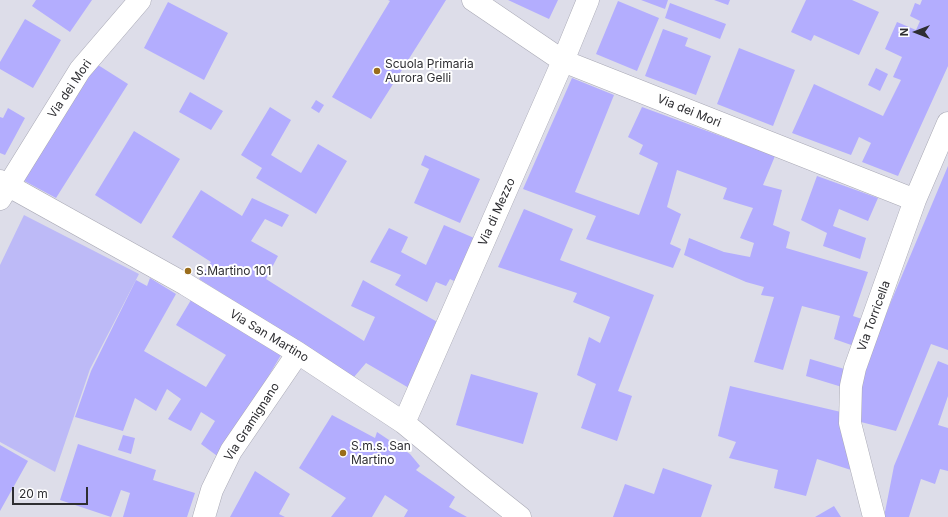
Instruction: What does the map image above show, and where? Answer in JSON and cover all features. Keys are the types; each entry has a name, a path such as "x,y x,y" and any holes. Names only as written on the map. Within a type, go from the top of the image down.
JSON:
{"street":[{"name":"Via dei Mori","path":"3,188 80,70 140,0"},
{"name":"Via dei Mori","path":"473,0 564,61 915,200"},
{"name":"Via di Mezzo","path":"404,422 564,61 588,0"},
{"name":"Via Torricella","path":"874,517 850,423 851,386 855,368 915,200 948,123"},
{"name":"Via San Martino","path":"3,188 185,284 298,353 404,422 477,484 520,517"},
{"name":"Via Gramignano","path":"204,517 212,490 231,451 298,353"}],"shaded area":[{"path":"24,215 139,274 90,369 55,472 0,442 0,265"}],"building":[{"path":"36,0 92,0 70,32 32,6"},
{"path":"388,0 446,0 371,119 332,97 390,1"},
{"path":"508,0 558,0 549,19"},
{"path":"641,0 668,0 665,9"},
{"path":"714,0 730,0 728,5"},
{"path":"806,0 852,0 879,12 859,55 814,35 811,41 791,32"},
{"path":"922,0 948,0 948,66 898,176 862,162 871,143 859,137 851,155 792,133 814,84 883,116 901,80 893,77 902,57 885,49 897,22 916,30 920,21 910,16 915,3 920,5"},
{"path":"618,1 659,18 637,71 596,54"},
{"path":"168,2 228,33 204,80 144,48"},
{"path":"670,3 726,24 720,39 665,18"},
{"path":"25,19 61,40 33,88 0,69 0,62"},
{"path":"663,29 688,38 685,46 711,56 696,95 645,76"},
{"path":"739,48 795,70 773,126 717,104"},
{"path":"98,65 128,84 56,198 17,177 39,142"},
{"path":"876,68 888,74 880,91 868,85"},
{"path":"572,78 614,95 575,192 639,215 658,163 639,154 643,145 628,137 642,107 775,156 763,185 782,190 773,225 790,232 786,248 868,272 853,316 865,320 857,347 834,339 840,316 802,306 783,370 754,362 774,297 761,295 764,287 746,282 684,255 689,238 724,252 750,257 754,243 740,238 753,208 723,199 727,188 677,170 667,207 681,214 670,244 681,249 673,268 586,239 596,216 523,189"},
{"path":"190,92 223,111 211,130 179,112"},
{"path":"316,100 324,105 319,113 311,108"},
{"path":"270,107 291,120 271,155 301,173 318,144 347,161 316,214 256,178 262,168 241,155"},
{"path":"8,108 25,118 5,155 0,153 0,117 3,118"},
{"path":"134,131 180,159 141,224 95,195"},
{"path":"425,155 480,179 460,223 414,203 429,169 421,165"},
{"path":"948,166 948,350 931,344 896,431 857,421 863,371"},
{"path":"817,176 878,198 868,221 839,209 833,226 866,238 860,259 823,246 827,233 801,220"},
{"path":"201,190 242,216 252,198 289,215 282,227 265,219 251,241 278,256 266,279 364,341 375,317 351,306 363,280 441,324 409,388 366,363 354,377 199,279 211,262 172,237"},
{"path":"524,209 573,229 560,260 654,295 618,391 632,396 617,441 581,428 596,384 577,375 589,337 600,343 610,317 573,302 577,293 498,267"},
{"path":"444,225 481,241 462,285 450,279 446,286 436,282 427,302 395,285 401,275 370,262 389,228 408,237 401,252 426,265"},
{"path":"150,278 176,294 144,351 206,387 226,355 176,325 191,300 281,355 220,458 201,444 215,421 201,412 191,431 168,419 181,399 167,389 156,411 135,398 123,431 75,417 91,371 136,280 147,286"},
{"path":"810,359 848,370 842,387 806,376"},
{"path":"938,361 948,365 948,396 938,425 948,428 948,471 940,469 935,484 921,479 909,517 884,517 894,466"},
{"path":"471,374 538,393 523,444 456,425"},
{"path":"730,386 841,412 851,470 817,459 806,496 774,488 778,470 729,458 736,442 718,436"},
{"path":"332,415 375,438 377,432 410,454 420,466 416,470 455,497 449,507 467,517 404,517 408,510 385,495 372,517 331,517 346,498 299,468"},
{"path":"123,435 135,438 131,454 118,450"},
{"path":"78,444 156,470 153,480 195,493 187,517 123,517 130,493 121,490 111,517 60,500"},
{"path":"0,445 28,461 0,511"},
{"path":"663,468 712,485 701,517 613,517 625,484 654,494"},
{"path":"255,471 290,494 279,514 285,517 230,517"},
{"path":"834,506 841,517 815,517"}],"place":[{"name":"Scuola Primaria Aurora Gelli","path":"377,71"},
{"name":"S.Martino 101","path":"188,271"},
{"name":"S.m.s. San Martino","path":"343,453"}]}
